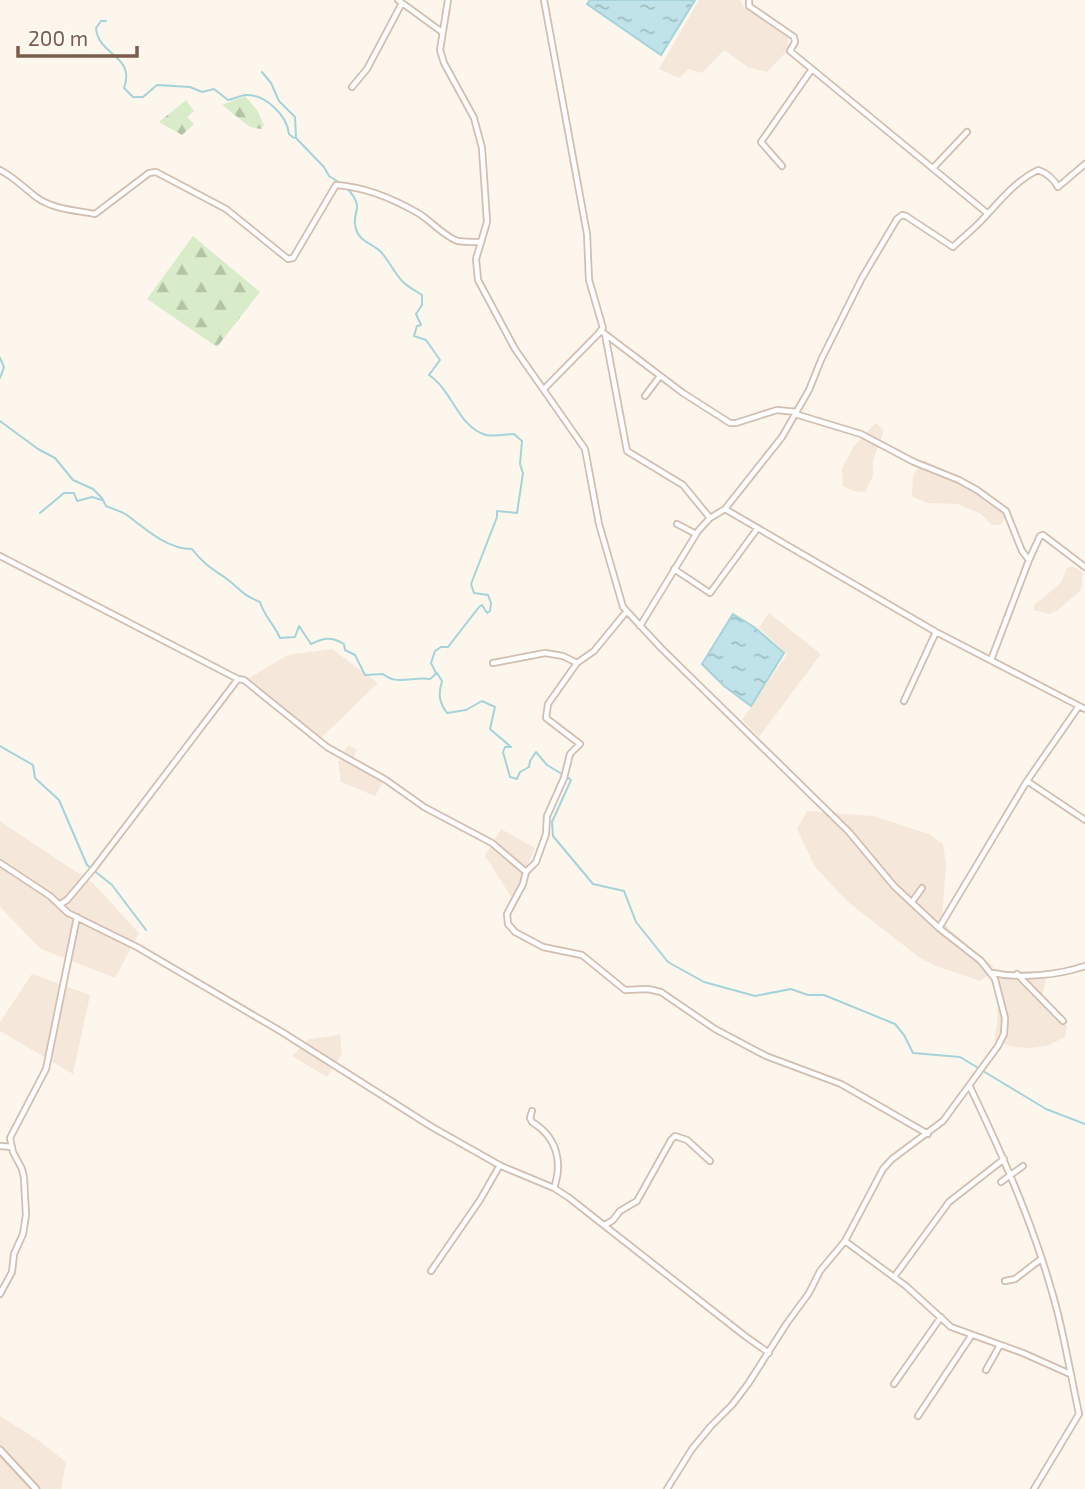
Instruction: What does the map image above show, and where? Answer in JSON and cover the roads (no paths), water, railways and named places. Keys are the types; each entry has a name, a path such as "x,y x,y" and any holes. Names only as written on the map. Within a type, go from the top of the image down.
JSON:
{"street":[{"path":"448,0 440,50 474,118 482,148 488,222 476,259 478,280 514,349 585,449 599,523 615,585 626,612 849,832 894,886 992,973 1001,996 1005,1018 1004,1034 991,1058 952,1111 928,1134 891,1159 883,1169 845,1241 820,1270 809,1293 732,1405 692,1449 667,1489"},
{"path":"544,0 587,234 589,280 603,328 627,450 683,485 710,518"},
{"path":"749,0 748,6 794,37 795,42 790,51 987,213"},
{"path":"352,87 367,69 400,1 442,32"},
{"path":"782,166 761,142 812,69"},
{"path":"933,167 967,132"},
{"path":"640,626 696,534 710,518 725,509 763,463 796,413 862,278 897,219 902,215 906,216 953,247 1030,173 1038,170 1044,172 1055,180 1058,187 1085,164"},
{"path":"0,170 38,199 60,209 95,214 149,173 156,172 226,209 288,260 293,258 336,185 358,187 391,199 418,213 450,237 480,242"},
{"path":"602,332 660,376 730,423 777,410 796,413 861,433 914,462 959,480 1006,510 1022,551 1029,560"},
{"path":"544,389 602,332"},
{"path":"645,396 660,376"},
{"path":"725,509 936,632 1085,709"},
{"path":"677,524 696,534"},
{"path":"674,569 710,593 757,529"},
{"path":"991,660 1040,536 1043,535 1085,567"},
{"path":"0,556 244,680 327,747 386,780 424,807 492,843 526,872"},
{"path":"626,612 594,651 577,663 548,704 545,714 547,719 580,744 570,754 565,775 547,816 546,834 536,862 526,872 523,884 507,914 508,924 515,932 543,947 582,955 625,990 648,989 661,992 715,1029 766,1056 841,1084 928,1134"},
{"path":"904,701 936,632"},
{"path":"493,663 545,653 563,656 577,663"},
{"path":"59,905 67,900 93,869 239,679"},
{"path":"939,928 1027,781 1079,706"},
{"path":"1027,781 1085,820"},
{"path":"0,863 77,917 137,947 271,1025 499,1166 554,1188 769,1353"},
{"path":"912,902 922,888"},
{"path":"0,1294 12,1272 14,1254 23,1234 26,1215 24,1178 10,1138 46,1069 77,917"},
{"path":"992,973 1041,975 1085,966"},
{"path":"1017,974 1063,1021"},
{"path":"970,1086 1004,1159 1041,1259 1058,1312 1079,1414 1034,1489"},
{"path":"532,1111 532,1122 553,1141 555,1147 559,1171 554,1188"},
{"path":"605,1225 620,1211 638,1201 675,1136 687,1140 710,1161"},
{"path":"0,1146 12,1147"},
{"path":"894,1277 949,1202 1004,1159"},
{"path":"431,1271 480,1200 499,1166"},
{"path":"1001,1182 1023,1166"},
{"path":"845,1241 894,1277 951,1327 1071,1374"},
{"path":"1005,1281 1015,1279 1041,1259"},
{"path":"894,1384 941,1317"},
{"path":"918,1416 971,1336"},
{"path":"986,1370 1000,1345"},
{"path":"0,1450 36,1489"}],"water":[{"path":"590,0 695,0 661,55 587,4"},
{"path":"733,614 754,627 784,653 751,706 724,686 702,664"}],"waterway":[{"path":"106,21 101,21 96,28 98,37 121,62 126,77 124,88 133,97 143,97 157,85 190,87 202,92 214,89 228,100 245,95 253,96 274,107 294,138"},
{"path":"262,72 271,83 279,101 295,117 296,138 324,167 329,176 340,183"},
{"path":"347,188 356,201 355,223 360,236 380,251 403,282 422,295 422,305 416,314 421,325 417,326 414,336 426,340 440,360 429,375 476,431 489,436 514,434 522,441 520,464 523,473 517,513 497,511 471,584 474,593 488,595 490,611 487,613 482,605 479,607 448,647 435,651 431,663 436,673"},
{"path":"0,358 4,367 0,378"},
{"path":"0,421 55,458 73,480 93,489 106,506 127,515 166,542 192,549 208,566 260,602 280,638 295,637 299,626 311,644 327,639 339,641 344,644 345,650 355,655 365,675 383,674 388,678 400,680 430,679 437,673 442,681 441,701 447,713 466,710 482,701 495,707 490,729 511,747 505,747 503,752 510,777 517,779 520,772 529,767 536,752 547,765 562,774"},
{"path":"40,513 64,493 74,493 77,501 92,497 102,500"},
{"path":"0,746 33,765 35,778 59,800 87,865 112,885 146,930"},
{"path":"567,777 571,780 552,822 553,836 593,884 624,891 636,922 668,962 704,982 755,996 791,989 808,995 824,995 895,1024 913,1053 960,1057 1046,1109 1085,1124"}]}
